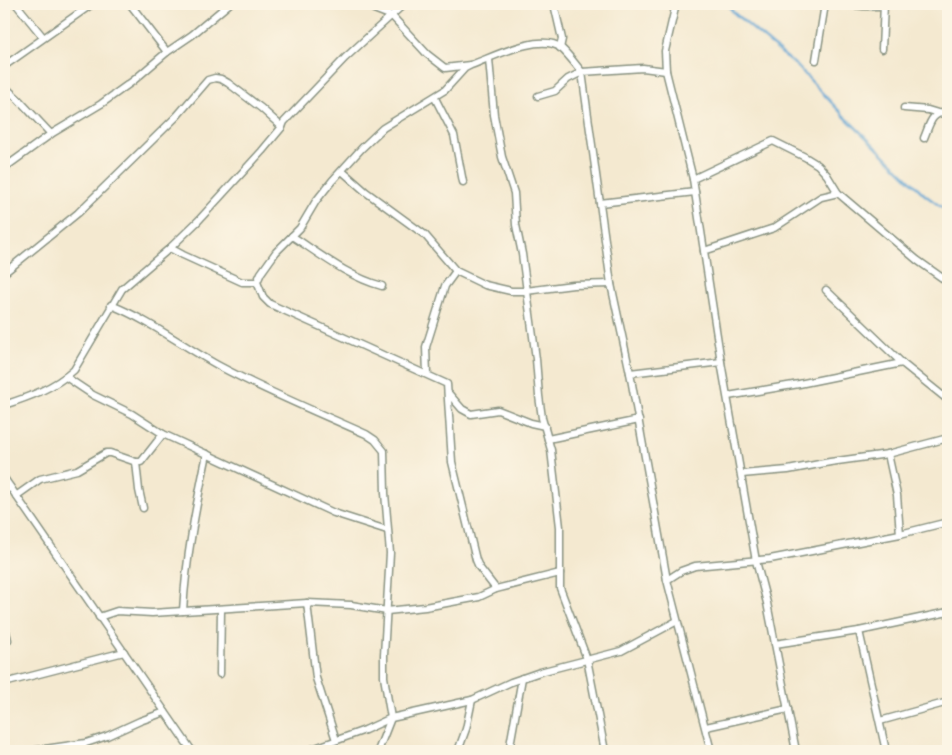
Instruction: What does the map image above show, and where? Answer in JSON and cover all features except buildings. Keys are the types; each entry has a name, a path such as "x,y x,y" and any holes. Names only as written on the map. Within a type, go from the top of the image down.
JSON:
{"street":[{"path":"16,4 43,37"},
{"path":"4,66 92,4"},
{"path":"130,4 167,52"},
{"path":"4,168 51,134 102,104 229,4"},
{"path":"368,4 374,9 392,16 427,54 442,67 471,65"},
{"path":"4,405 46,389 66,377 78,364 122,289 198,221 262,151 309,94 404,4"},
{"path":"554,4 562,39 560,48"},
{"path":"676,4 665,51 666,71 693,179 721,362 756,561 796,751"},
{"path":"816,60 825,4"},
{"path":"840,4 884,5 882,49"},
{"path":"256,282 276,252 300,228 332,180 383,128 435,98 465,68 471,65 533,43 551,43 560,48 582,72 611,284 639,420 667,580 711,751"},
{"path":"489,59 495,122 502,157 514,193 516,225 522,254 536,358 539,396 551,450 560,514 560,588 586,659 605,751"},
{"path":"538,96 555,91 568,79 582,72 643,68 666,71"},
{"path":"4,273 20,257 78,213 177,116 208,80 221,79 261,108 282,127"},
{"path":"4,86 51,134"},
{"path":"435,98 454,135 463,182"},
{"path":"904,108 948,113"},
{"path":"924,138 934,115 938,113"},
{"path":"693,179 773,141 806,156 818,165 838,193 917,260 948,282"},
{"path":"342,171 366,192 425,235 456,271 485,285 511,291 526,291 573,285 611,284"},
{"path":"600,203 695,192"},
{"path":"704,250 774,228 822,197 838,193"},
{"path":"292,236 353,275 366,282 382,286"},
{"path":"170,248 242,282 256,282"},
{"path":"427,374 426,347 445,286 456,271"},
{"path":"256,282 263,297 270,304 447,384 451,452 456,483 476,560 479,567 496,589"},
{"path":"826,290 902,363 948,400"},
{"path":"111,305 154,326 206,359 254,385 366,434 375,440 384,451 386,459 385,493 390,566 385,623 384,677 391,718 378,751"},
{"path":"630,373 721,362"},
{"path":"728,396 800,384 902,363"},
{"path":"66,377 93,395 132,414 163,434 334,513 387,530"},
{"path":"449,394 462,409 471,414 498,410 545,426"},
{"path":"548,439 639,420"},
{"path":"16,496 40,479 77,470 106,453 142,462 163,434"},
{"path":"742,474 788,470 888,454 948,438"},
{"path":"183,611 186,564 207,454"},
{"path":"888,454 897,495 900,534"},
{"path":"136,462 143,508"},
{"path":"4,478 192,751"},
{"path":"4,492 10,487"},
{"path":"667,580 681,571 696,566 756,561 900,534 948,522"},
{"path":"100,617 117,611 152,613 307,603 351,605 387,611 425,607 479,597 496,589 560,573"},
{"path":"307,603 316,678 336,740"},
{"path":"220,674 221,610"},
{"path":"775,644 859,631 948,612"},
{"path":"306,751 365,730 391,718 472,700 522,678 621,651 677,621"},
{"path":"4,624 8,640 4,645"},
{"path":"859,631 886,751"},
{"path":"4,683 124,652"},
{"path":"509,751 522,678"},
{"path":"458,751 466,730 472,700"},
{"path":"880,721 948,702"},
{"path":"706,727 788,709"},
{"path":"31,751 108,736 165,712"}],"waterway":[{"path":"727,4 734,13 798,67 844,116 925,195 948,212"}]}
